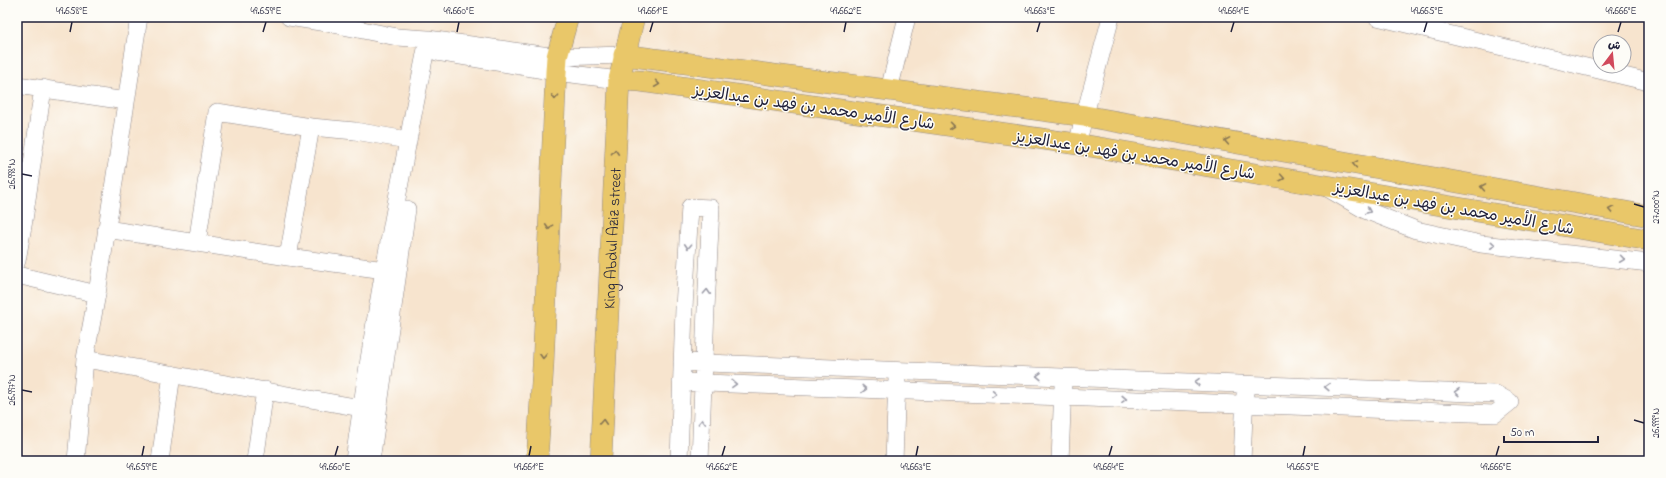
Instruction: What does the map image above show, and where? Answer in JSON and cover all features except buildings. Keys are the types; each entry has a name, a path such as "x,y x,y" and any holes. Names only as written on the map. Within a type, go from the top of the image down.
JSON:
{"main road":[{"path":"537,461 543,366 557,65 568,17"},
{"name":"King Abdul Aziz street","path":"600,461 619,80 634,17"},
{"name":"شارع الأمير محمد بن فهد بن عبدالعزيز","path":"624,55 1085,116 1649,216"},
{"name":"شارع الأمير محمد بن فهد بن عبدالعزيز","path":"619,80 647,82 1077,144 1649,240"}],"street":[{"path":"76,461 85,359 97,294 139,17"},
{"path":"289,17 333,20 431,46 557,65 619,80"},
{"path":"889,90 907,17"},
{"path":"1077,144 1111,17"},
{"path":"1376,17 1649,82"},
{"path":"354,461 361,408 407,140 431,46"},
{"path":"371,461 431,46"},
{"path":"557,65 624,55"},
{"path":"17,85 126,101"},
{"path":"17,261 20,219 43,88"},
{"path":"197,244 217,112 311,127 356,131 407,140"},
{"path":"288,257 311,127"},
{"path":"1322,185 1365,210 1416,230 1481,244 1607,257 1649,263"},
{"path":"679,461 681,382 690,207 712,208 700,461"},
{"path":"106,229 197,244 385,270"},
{"path":"17,275 97,294"},
{"path":"85,359 361,408"},
{"path":"681,382 1495,414 1510,402 1496,394 682,362"},
{"path":"894,461 897,371"},
{"path":"160,461 172,374"},
{"path":"1060,461 1063,377"},
{"path":"1242,461 1246,384"},
{"path":"255,461 265,390"}]}
